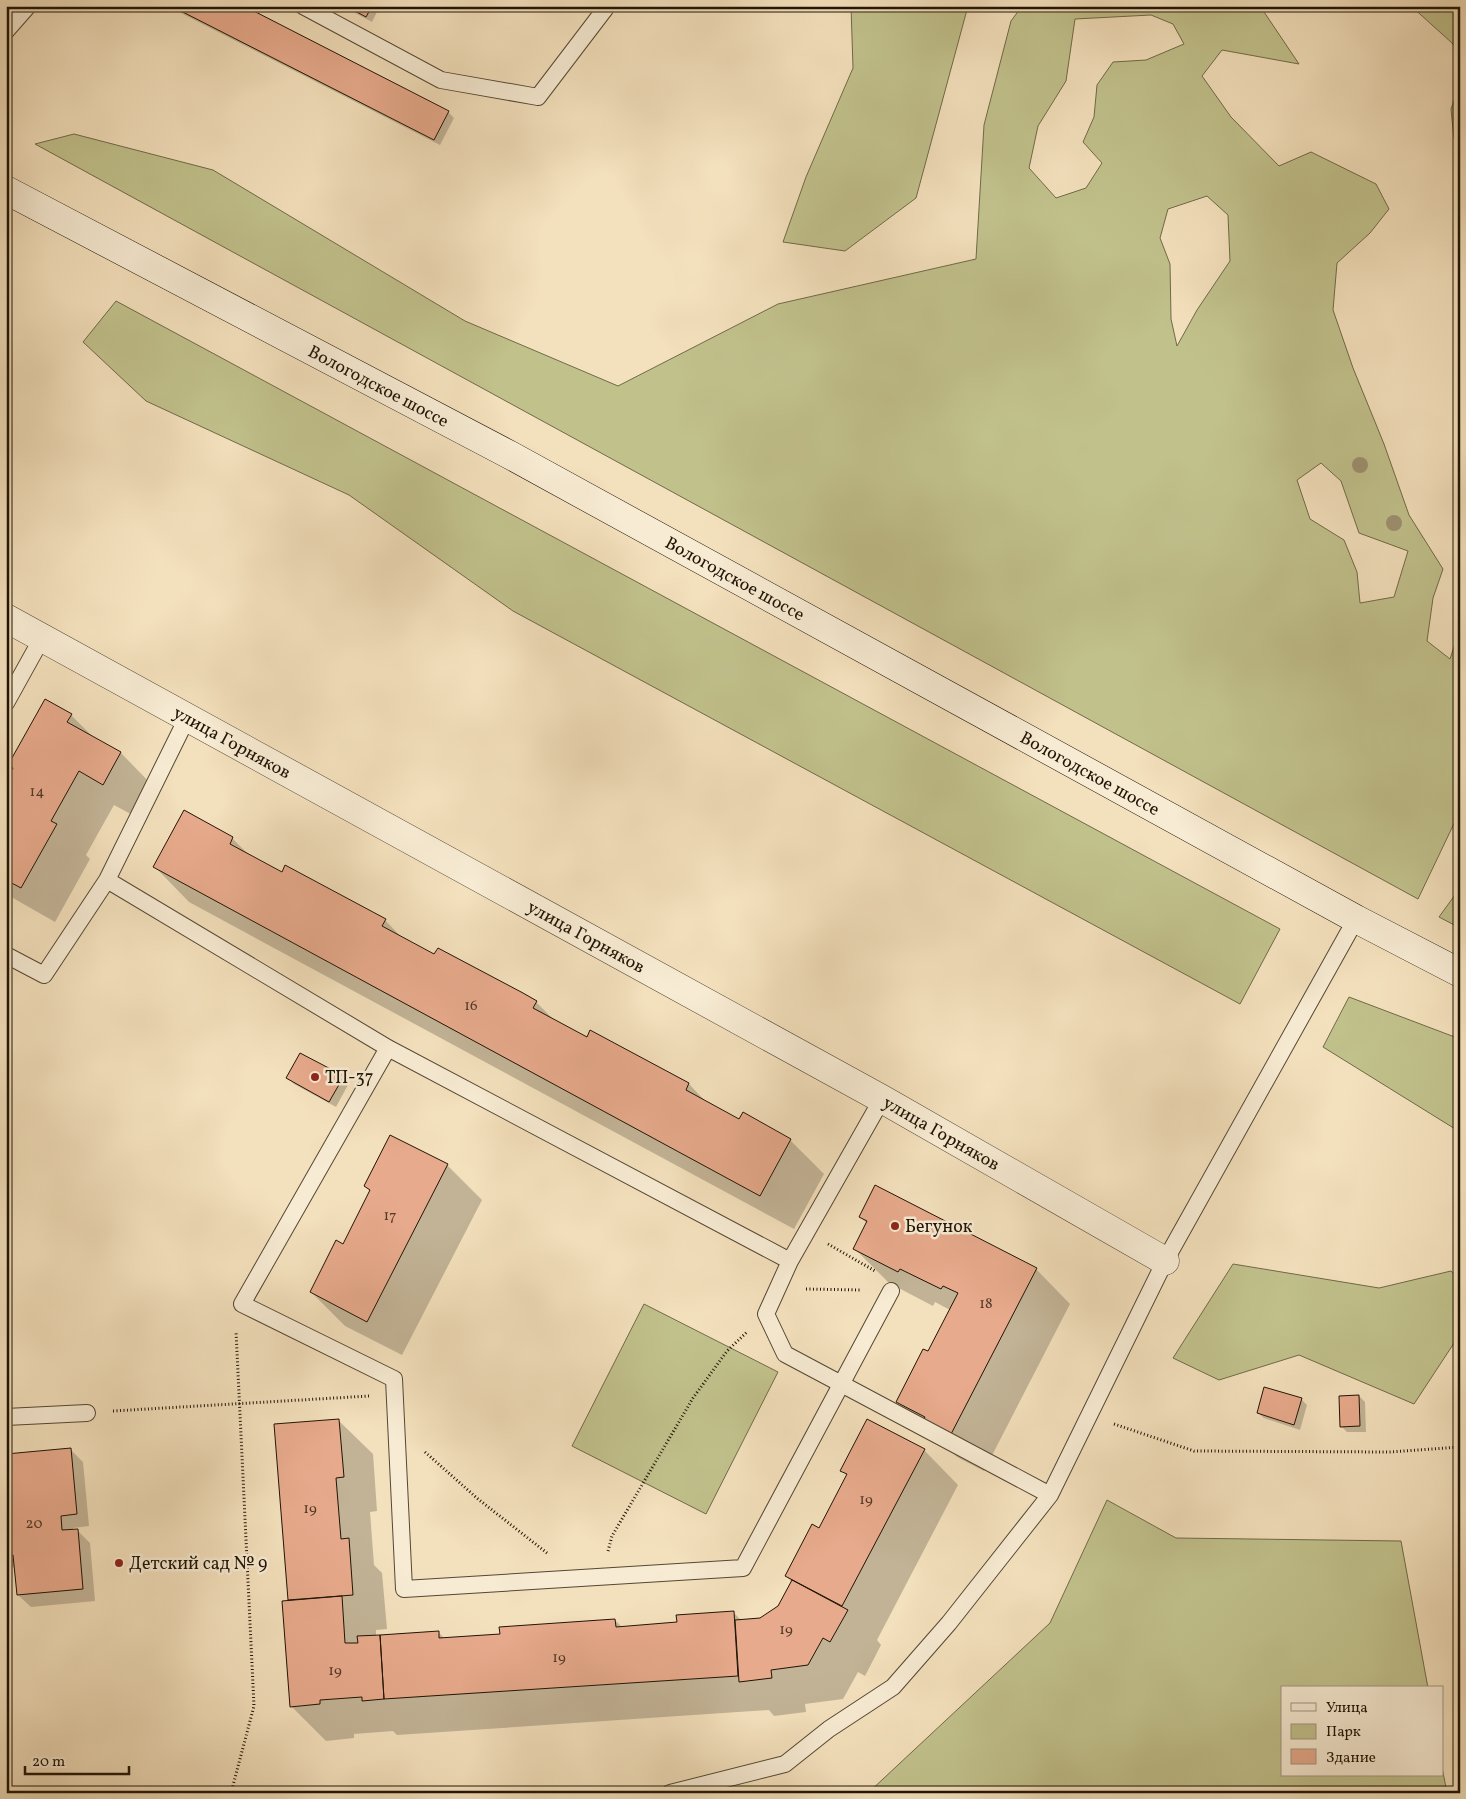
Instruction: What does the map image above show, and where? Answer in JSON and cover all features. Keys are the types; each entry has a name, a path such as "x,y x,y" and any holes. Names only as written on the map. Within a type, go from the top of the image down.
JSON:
{"main road":[{"name":"Вологодское шоссе","path":"6,190 510,455 1356,919 1460,973"},
{"name":"улица Горняков","path":"6,618 882,1099 1165,1261"}],"lane":[{"path":"6,31 28,6"},
{"path":"303,6 441,80 538,97 606,6"},
{"path":"6,703 42,638"},
{"path":"6,954 44,976 107,880 187,718"},
{"path":"107,880 388,1048 790,1261"},
{"path":"670,1793 785,1764 829,1729 893,1687 949,1623 1050,1495 1165,1261 1356,919"},
{"path":"388,1048 242,1304 394,1379 404,1589 743,1568 891,1291"},
{"path":"882,1099 790,1261 766,1314 785,1354 1050,1495"},
{"path":"6,1417 87,1413"}],"path":[{"path":"807,1232 875,1271 891,1291"},
{"path":"778,1288 891,1291"},
{"path":"231,1793 254,1706 236,1318 242,1304"},
{"path":"602,1576 612,1536 693,1398 727,1351 766,1314"},
{"path":"87,1413 394,1395"},
{"path":"1090,1415 1194,1451 1390,1452 1460,1448"},
{"path":"396,1427 478,1499 579,1578"}],"green space":[{"path":"851,6 968,6 916,198 845,251 783,242 806,177 853,68"},
{"path":"1022,6 1260,6 1299,64 1222,50 1202,76 1231,117 1279,166 1311,152 1376,184 1389,209 1370,233 1337,263 1333,310 1409,515 1443,569 1433,598 1427,641 1450,659 1460,628 1460,811 1418,899 35,144 74,134 213,170 465,321 618,386 778,304 976,259 984,125 1011,21","holes":["1151,15 1173,24 1184,44 1146,60 1113,62 1097,85 1094,117 1083,142 1102,163 1086,188 1056,198 1029,168 1038,126 1066,81 1075,19","1207,196 1228,215 1230,261 1197,310 1177,346 1171,319 1170,264 1160,238 1168,209","1321,463 1341,481 1359,533 1408,551 1394,597 1360,603 1357,572 1344,540 1310,519 1297,480"]},
{"path":"1411,6 1460,6 1460,53 1452,43"},
{"path":"1460,84 1460,140 1454,139 1451,109"},
{"path":"116,301 1280,929 1240,1004 513,611 349,495 146,401 83,342"},
{"path":"1460,888 1460,928 1439,917"},
{"path":"1349,997 1460,1039 1460,1132 1323,1047"},
{"path":"1233,1264 1379,1288 1451,1271 1460,1279 1460,1334 1414,1404 1299,1355 1219,1380 1173,1358"},
{"path":"644,1304 778,1372 706,1514 572,1446"},
{"path":"1107,1500 1176,1538 1401,1541 1428,1686 1281,1686 1281,1776 1444,1776 1447,1793 868,1793 1050,1623"}],"building":[{"path":"171,6 244,6 449,111 434,140"},
{"path":"346,6 372,6 366,17"},
{"path":"45,699 72,714 67,722 121,752 103,785 79,771 51,821 57,824 21,888 6,880 6,780 13,768 8,765"},
{"path":"184,810 233,837 230,844 282,872 285,865 386,919 382,926 434,954 438,948 537,1001 533,1008 587,1037 590,1030 689,1083 686,1090 739,1119 743,1112 791,1139 760,1196 153,867"},
{"name":"ТП-37","path":"300,1053 344,1076 329,1102 286,1078"},
{"path":"390,1135 448,1164 367,1322 310,1292 336,1240 343,1244 370,1190 364,1186"},
{"path":"875,1185 1037,1268 949,1438 922,1423 925,1417 896,1402 923,1349 928,1351 958,1293 943,1286 941,1289 900,1269 898,1272 853,1249 867,1221 859,1217"},
{"path":"1264,1387 1302,1398 1294,1425 1257,1413"},
{"path":"1359,1395 1360,1426 1340,1427 1339,1396"},
{"path":"339,1419 344,1477 336,1478 341,1539 349,1538 353,1595 288,1600 274,1424"},
{"path":"867,1419 925,1449 842,1606 785,1576 812,1524 819,1528 847,1474 840,1471"},
{"path":"71,1448 77,1514 61,1516 62,1530 78,1529 83,1589 17,1595 13,1555 6,1555 6,1454"},
{"path":"792,1580 848,1610 830,1642 823,1638 808,1665 771,1670 772,1678 739,1682 735,1620 760,1618 778,1606"},
{"path":"342,1596 345,1643 358,1643 357,1636 380,1635 384,1699 362,1701 362,1697 320,1700 320,1704 290,1707 282,1601"},
{"path":"734,1611 738,1676 384,1699 380,1635 439,1631 439,1638 500,1634 499,1627 615,1619 616,1627 677,1622 676,1615"}],"place":[{"name":"ТП-37","path":"315,1077"},
{"name":"Бегунок","path":"895,1226"},
{"name":"Детский сад № 9","path":"119,1563"}]}
